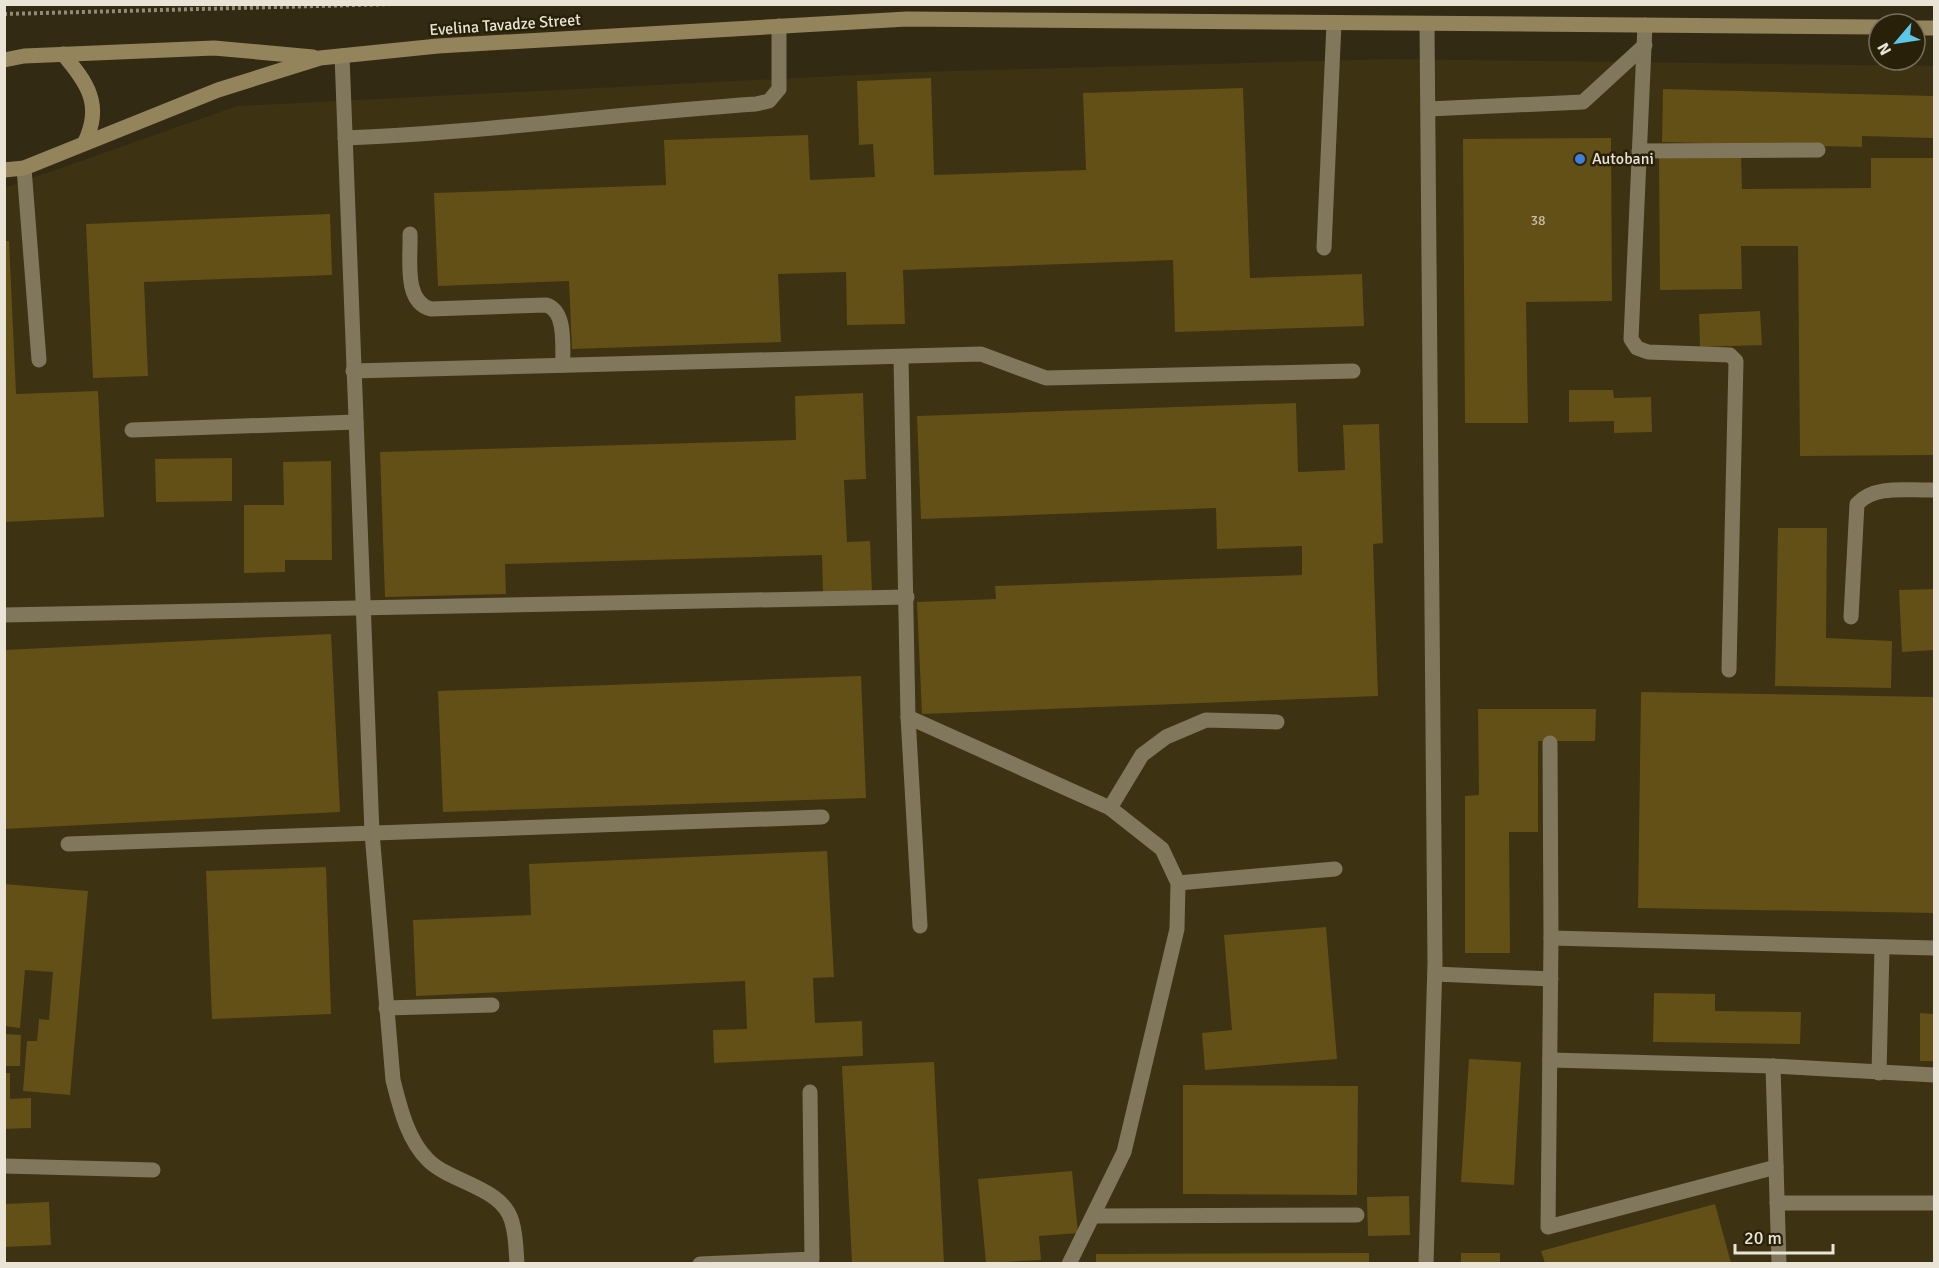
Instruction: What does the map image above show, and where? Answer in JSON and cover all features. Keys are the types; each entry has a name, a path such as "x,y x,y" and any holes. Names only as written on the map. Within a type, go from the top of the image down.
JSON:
{"main road":[{"name":"Evelina Tavadze Street","path":"4,60 63,54 214,48 320,58 438,46 907,19 1867,27"},
{"path":"63,54 84,79 92,102 93,124 85,142"},
{"name":"Evelina Tavadze Street","path":"4,170 24,168 218,90 320,58"}],"street":[{"path":"1324,248 1334,23"},
{"path":"1426,1263 1435,974 1427,24"},
{"path":"1645,25 1631,339 1637,348 1648,351 1730,355 1736,361 1729,670"},
{"path":"345,138 413,135 769,101 779,89 779,26"},
{"path":"1428,109 1582,102 1645,45"},
{"path":"342,56 372,833 393,1080 400,1109 414,1141 427,1158 441,1172 486,1193 503,1205 512,1220 517,1263"},
{"path":"1639,151 1818,150"},
{"path":"24,168 39,360"},
{"path":"410,234 412,289 415,299 421,306 431,309 546,305 554,307 559,315 563,365"},
{"path":"353,370 981,354 1046,378 1353,371"},
{"path":"902,357 908,717 920,926"},
{"path":"132,430 356,422"},
{"path":"1851,617 1857,504 1865,495 1880,491 1935,490"},
{"path":"4,615 907,597"},
{"path":"908,717 1110,808 1162,849 1178,883 1177,928 1124,1152 1069,1263"},
{"path":"1110,808 1142,755 1166,737 1206,720 1277,722"},
{"path":"1550,743 1551,979 1548,1227 1776,1167"},
{"path":"68,844 822,817"},
{"path":"1178,883 1335,869"},
{"path":"1551,938 1935,948"},
{"path":"1880,1073 1882,948"},
{"path":"1435,974 1551,979"},
{"path":"386,1008 492,1005"},
{"path":"1550,1060 1773,1066 1935,1075"},
{"path":"1773,1066 1779,1263"},
{"path":"700,1263 812,1260 810,1092"},
{"path":"4,1166 153,1170"},
{"path":"1777,1203 1935,1203"},
{"path":"1094,1216 1357,1215"}],"path":[{"path":"4,14 395,4"}],"shaded area":[{"path":"1392,59 1867,65 1867,72 1927,72 1927,66 1934,66 1934,1263 5,1263 4,188 237,106 916,72"}],"building":[{"path":"931,78 934,175 1086,170 1083,93 1243,88 1250,278 1362,274 1364,326 1175,332 1173,260 903,270 905,324 847,325 846,272 778,274 781,342 572,349 569,281 438,286 434,193 666,185 664,140 808,135 810,180 875,177 873,144 859,145 857,81"},
{"path":"1663,89 1934,96 1933,138 1862,136 1862,147 1662,142"},
{"path":"1611,138 1612,301 1526,302 1528,423 1465,423 1463,139"},
{"path":"1741,156 1742,189 1871,188 1871,158 1934,158 1934,455 1800,456 1798,246 1741,246 1742,289 1660,290 1659,157"},
{"path":"330,214 332,275 144,282 148,376 93,378 86,224"},
{"path":"4,241 9,241 16,394 98,391 104,517 4,522"},
{"path":"1760,311 1762,345 1700,347 1699,314"},
{"path":"1569,390 1613,390 1614,398 1651,397 1652,432 1614,433 1614,421 1569,422"},
{"path":"863,393 866,479 844,480 847,542 870,541 872,593 823,595 822,555 505,564 506,594 385,597 380,452 796,440 795,396"},
{"path":"1296,403 1298,472 1345,470 1343,425 1379,424 1383,543 1373,544 1378,696 922,714 917,602 996,599 995,586 1302,575 1302,546 1217,549 1216,508 921,519 917,416"},
{"path":"232,458 232,501 156,502 155,459"},
{"path":"331,461 332,560 285,560 285,572 244,573 244,505 284,505 283,462"},
{"path":"1778,528 1827,528 1826,638 1892,641 1891,688 1775,686"},
{"path":"1934,589 1934,650 1902,652 1899,590"},
{"path":"331,634 340,812 4,829 4,650"},
{"path":"861,676 866,798 443,812 438,691"},
{"path":"1641,692 1934,697 1934,913 1638,908"},
{"path":"1478,709 1596,709 1595,741 1538,741 1538,832 1509,832 1510,953 1465,953 1465,796 1479,795"},
{"path":"827,851 834,977 813,978 815,1023 862,1021 863,1056 714,1063 713,1030 747,1029 745,981 416,996 413,920 531,915 529,864"},
{"path":"326,867 331,1014 212,1019 206,871"},
{"path":"4,884 88,891 70,1095 23,1091 27,1041 37,1041 39,1019 49,1020 53,972 25,970 20,1028 4,1026"},
{"path":"1326,927 1337,1059 1205,1070 1202,1033 1232,1030 1224,935"},
{"path":"1654,993 1715,994 1715,1011 1801,1012 1800,1044 1653,1042"},
{"path":"1920,1013 1934,1014 1934,1061 1920,1061"},
{"path":"4,1034 21,1035 20,1066 4,1066"},
{"path":"1469,1059 1521,1062 1514,1185 1461,1182"},
{"path":"934,1062 944,1263 852,1263 842,1066"},
{"path":"4,1073 10,1073 10,1099 31,1098 31,1128 4,1129"},
{"path":"1183,1085 1358,1086 1357,1195 1183,1194"},
{"path":"1072,1171 1078,1233 1039,1236 1041,1260 986,1263 978,1179"},
{"path":"1409,1196 1410,1235 1368,1236 1367,1197"},
{"path":"49,1202 51,1245 4,1247 4,1204"},
{"path":"1715,1204 1731,1263 1545,1263 1541,1251"},
{"path":"1369,1253 1369,1263 1096,1263 1096,1254"},
{"path":"1461,1253 1500,1253 1500,1263 1461,1263"}],"place":[{"name":"Autobani","path":"1580,159"}]}
